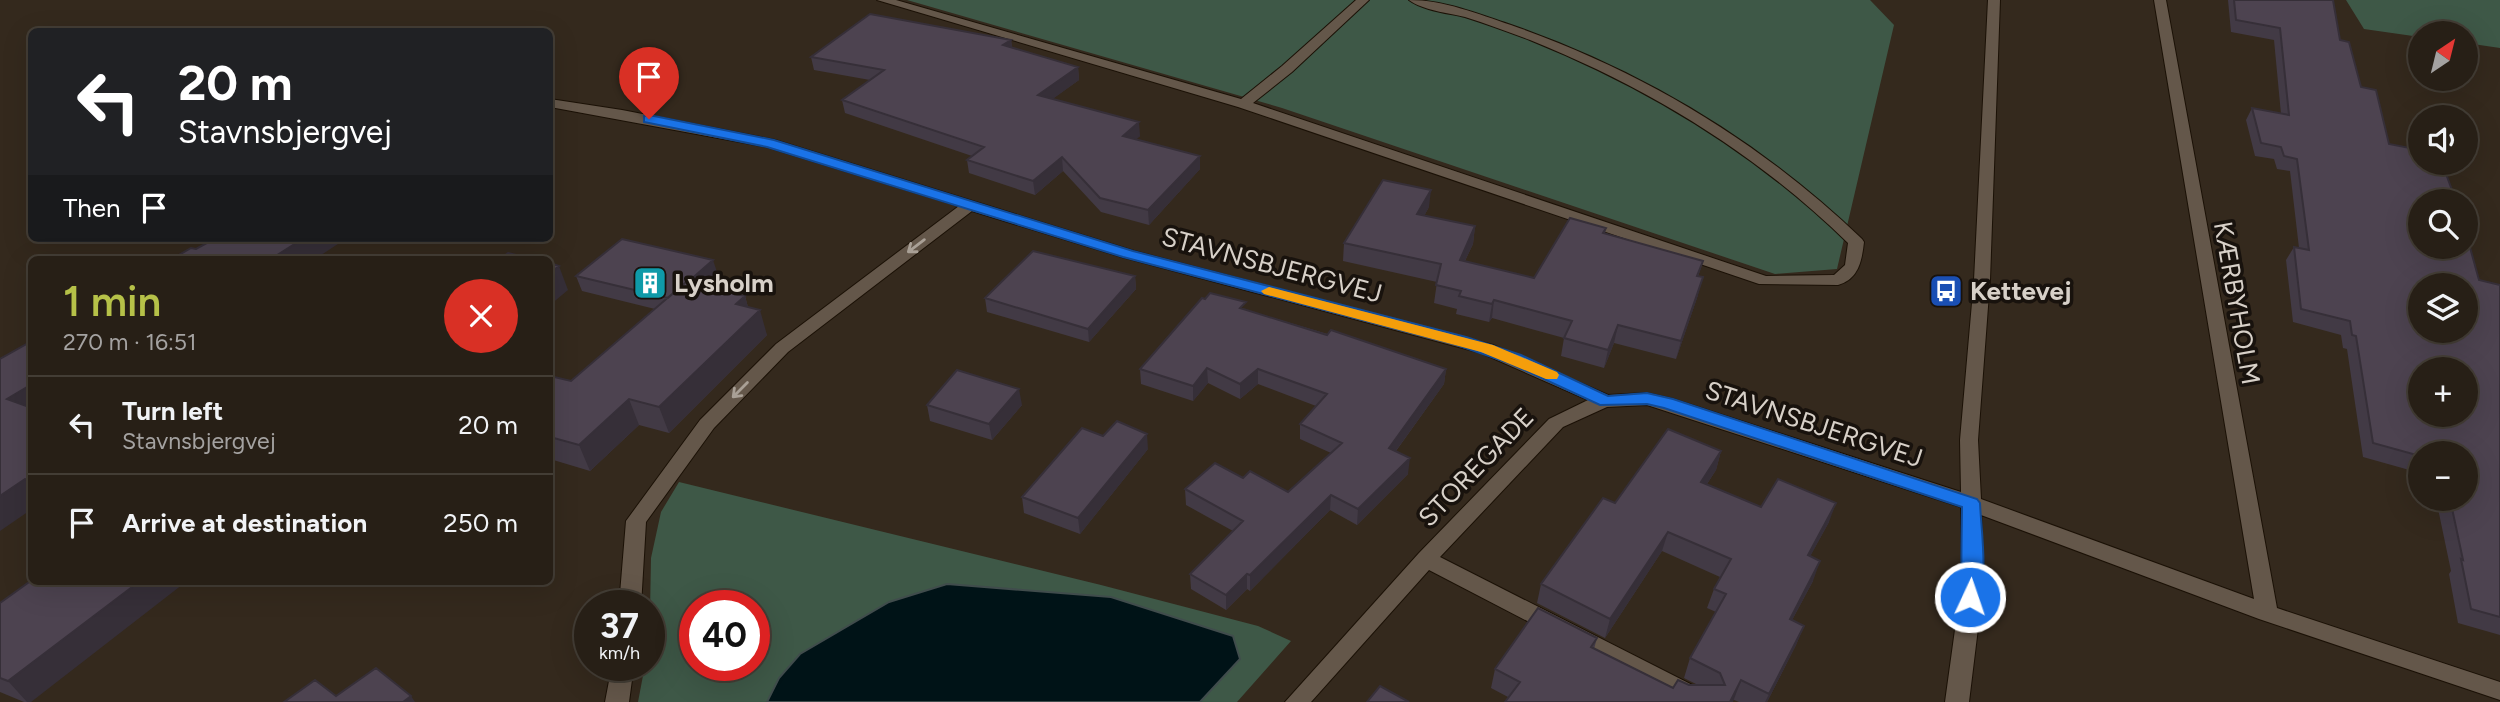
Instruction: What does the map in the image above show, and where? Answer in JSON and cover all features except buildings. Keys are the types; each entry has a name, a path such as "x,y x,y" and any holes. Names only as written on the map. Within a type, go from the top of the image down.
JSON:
{"street":[{"path":"883,0 1243,104 1765,281 1838,280 1853,265 1856,242 1833,217 1779,171 1729,136 1610,70 1525,34 1415,0"},
{"path":"1243,104 1287,69 1363,0"},
{"path":"1957,702 1973,579 1969,440 1982,280 1994,0"},
{"name":"KÆRBYHOLM","path":"2160,0 2267,613"},
{"name":"STAVNSBJERGVEJ","path":"553,103 770,143 1128,254 1487,349 1606,401 1647,399 1667,403 1971,503"},
{"path":"631,590 636,521 706,424 782,348 970,205"},
{"name":"STOREGADE","path":"1297,702 1426,559 1556,423 1606,401"},
{"path":"1971,503 2267,613 2500,691"},
{"name":"STOREGADE","path":"1426,559 1704,702"},
{"path":"617,702 620,681"}],"green space":[{"path":"907,0 1870,0 1894,25 1837,269 1775,274 1282,108"},
{"path":"2346,0 2500,0 2500,48 2478,45 2478,21 2408,21 2408,35 2364,29"},
{"path":"679,482 1101,585 1258,626 1291,641 1237,702 638,702 642,681 665,681 665,590 650,590 651,558 661,512"}],"shaded area":[{"path":"947,584 1111,597 1233,636 1240,659 1200,702 767,702 779,678 800,654 889,602"}],"slow traffic":[{"path":"1269,291 1487,349 1551,375"}],"place":[{"name":"Lysholm","path":"650,283"},
{"name":"Kettevej","path":"1946,291"}],"route":[{"path":"649,119 770,143 1128,254 1460,341 1515,359 1606,401 1630,398 1667,403 1971,503 1973,579 1970,597"}]}
